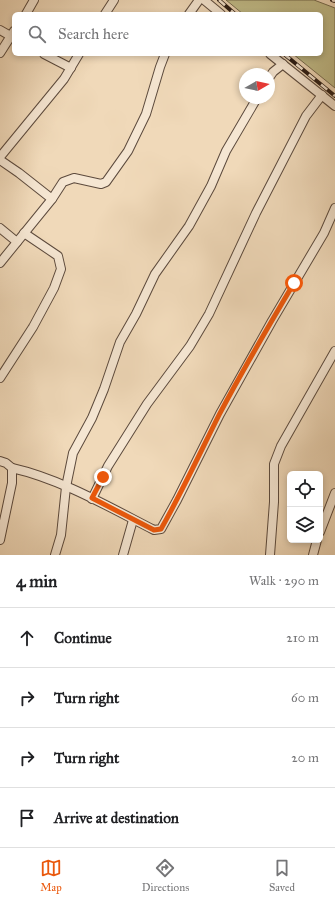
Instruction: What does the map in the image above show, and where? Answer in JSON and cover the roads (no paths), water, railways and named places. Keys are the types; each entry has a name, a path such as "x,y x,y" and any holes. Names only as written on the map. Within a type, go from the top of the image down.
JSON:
{"street":[{"path":"27,12 34,0"},
{"path":"106,12 114,0"},
{"path":"190,12 199,0"},
{"path":"204,0 219,12"},
{"path":"0,30 12,35"},
{"path":"0,53 12,36"},
{"path":"48,56 71,68"},
{"path":"52,199 0,159 64,80 78,56"},
{"path":"0,263 52,199 63,182 74,178 101,184 106,182 128,151 146,114 164,56"},
{"path":"273,56 335,106"},
{"path":"275,70 283,64"},
{"path":"92,498 108,466 147,404 190,346 209,314 256,213 306,116 322,95"},
{"path":"55,555 61,535 66,487 73,453 92,418 104,389 120,342 136,314 155,274 189,226 211,186 226,151 253,104"},
{"path":"0,461 6,463 12,468 26,471 92,498 154,530 161,529 220,414 272,321 324,233 335,208"},
{"path":"0,228 17,242"},
{"path":"0,378 33,327 54,288 61,269 58,256 24,233"},
{"path":"270,555 274,502 274,464 285,439 335,351"},
{"path":"0,540 12,483 12,468"},
{"path":"323,524 335,493"},
{"path":"123,555 134,520"},
{"path":"312,555 316,543"}],"railway":[{"path":"219,0 233,12"},
{"path":"286,56 335,96"}]}
